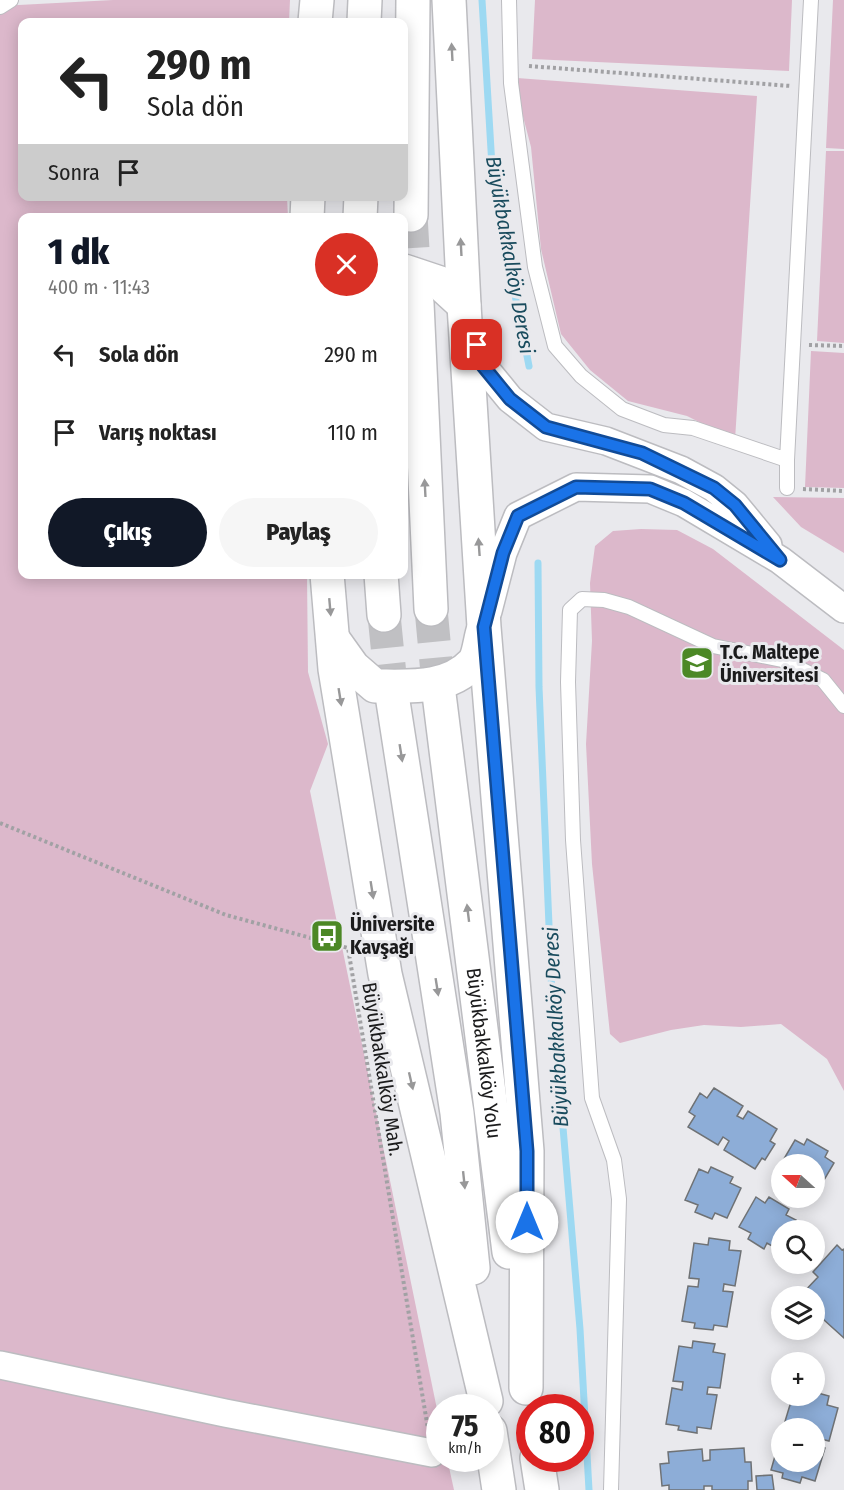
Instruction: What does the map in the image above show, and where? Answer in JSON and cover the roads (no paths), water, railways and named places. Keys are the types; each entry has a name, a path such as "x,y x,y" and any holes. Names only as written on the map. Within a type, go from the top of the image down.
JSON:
{"highway":[{"path":"315,18 317,0"},
{"path":"364,18 365,0"},
{"path":"411,215 413,0"},
{"path":"449,0 464,305 484,627 527,1151 528,1394"},
{"path":"408,272 440,283 464,305"},
{"path":"417,303 430,609"},
{"path":"327,579 335,669 386,974 484,1394"},
{"path":"381,579 384,615"},
{"path":"333,639 353,667 375,686 427,686 454,676 475,662 484,627"},
{"name":"Büyükbakkalköy Yolu","path":"439,694 527,1394"},
{"name":"Büyükbakkalköy Yolu","path":"392,695 457,1113 486,1394"},
{"name":"Büyükbakkalköy Yolu","path":"496,1472 499,1490"},
{"path":"539,1472 542,1490"}],"street":[{"path":"464,305 483,366 510,399 546,427 642,453 714,488 735,505 780,560"},
{"path":"484,627 503,553 518,516 576,487 650,489 684,503 780,560 844,609"},
{"path":"0,1365 225,1413 426,1452"}],"lane":[{"path":"0,6 11,0"},
{"path":"509,0 511,65 535,267 555,346 580,376 622,409 664,425 693,428 787,460"},
{"path":"787,488 811,0"},
{"path":"611,1490 618,1199 614,1160 592,1098 591,1086 573,840 568,682 570,610 582,599 604,600 629,607 713,646 782,660 823,680 844,706"}],"waterway":[{"name":"Büyükbakkalköy Deresi","path":"482,0 493,183 529,366"},
{"name":"Büyükbakkalköy Deresi","path":"538,563 539,687 552,997 580,1329 589,1490"}],"tunnel":[{"path":"411,215 416,301"},
{"path":"431,609 439,694"},
{"path":"384,615 392,695"}],"place":[{"name":"T.C. Maltepe Üniversitesi","path":"697,663"},
{"name":"Üniversite Kavşağı","path":"327,936"}]}
